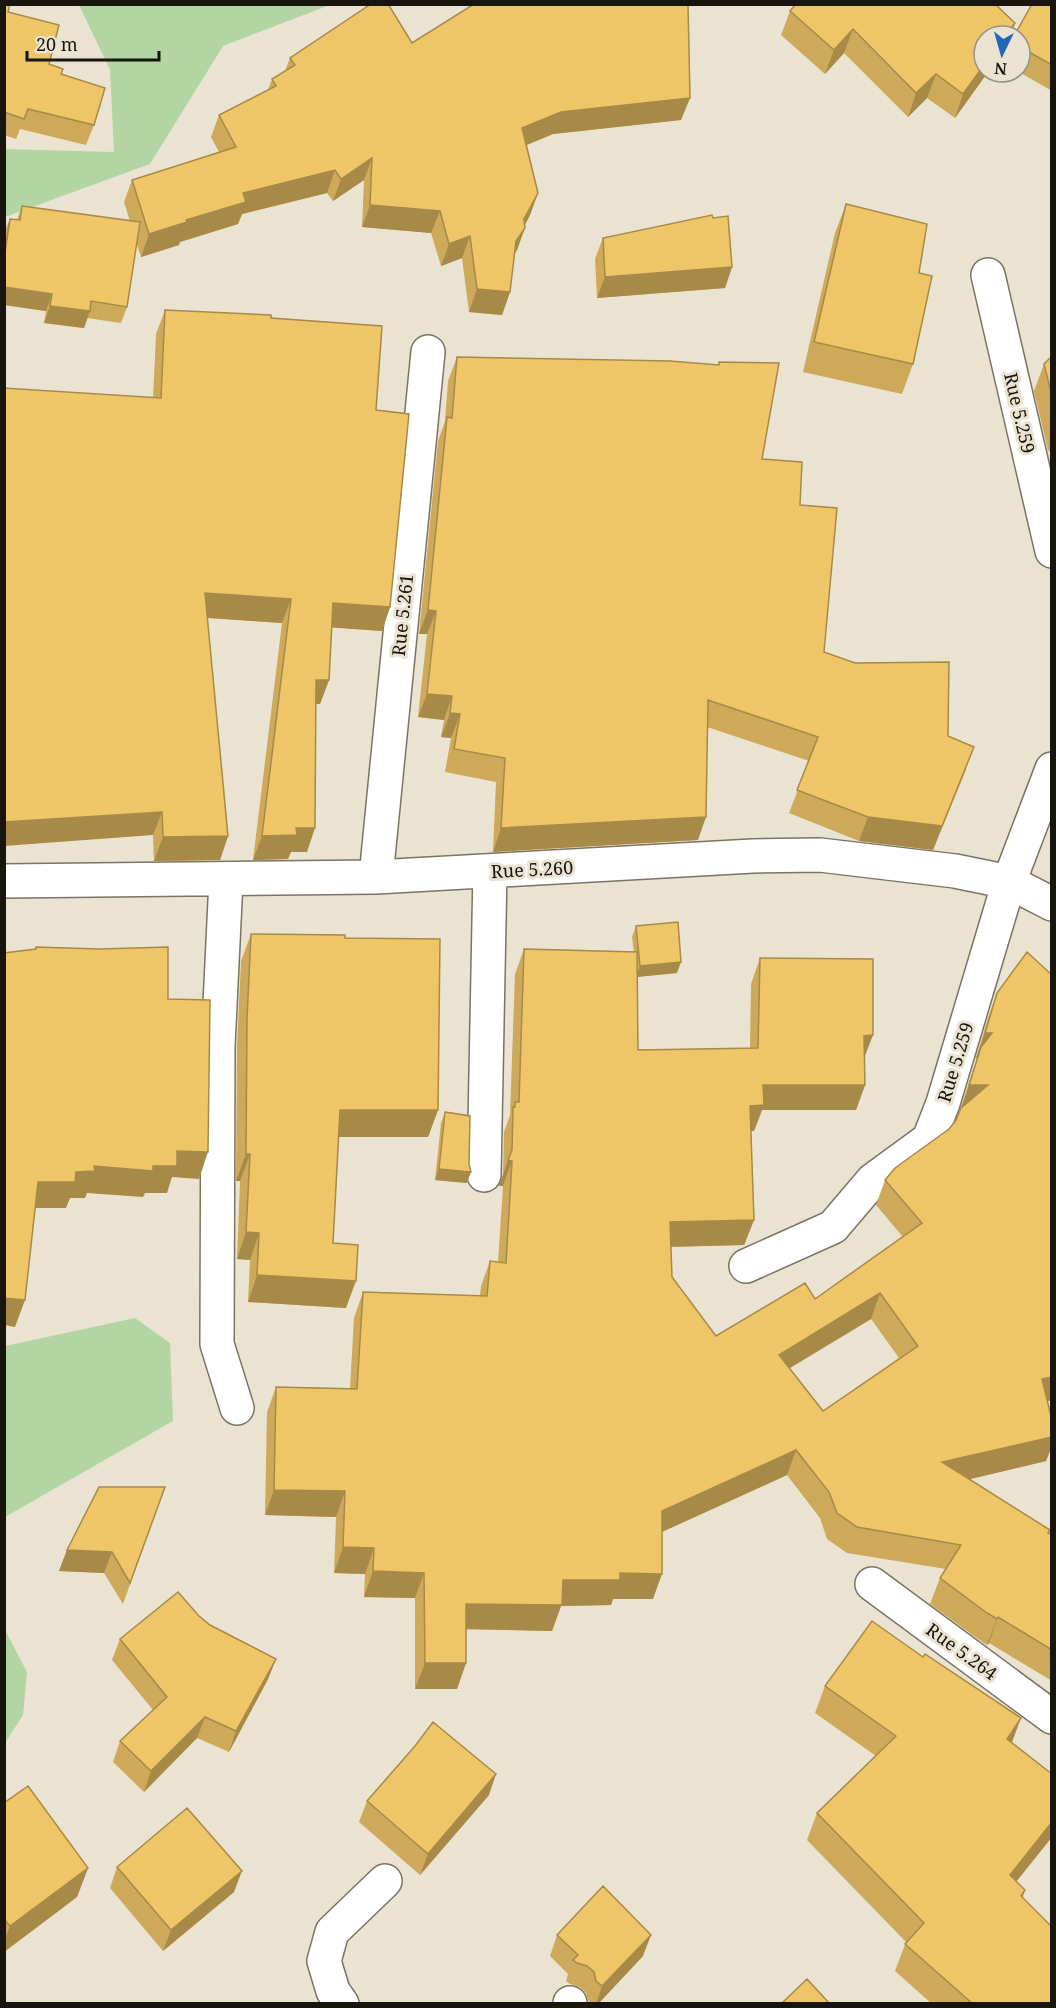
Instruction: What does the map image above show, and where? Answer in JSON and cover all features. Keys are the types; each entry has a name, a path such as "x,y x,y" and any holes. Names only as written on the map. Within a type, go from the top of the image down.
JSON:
{"street":[{"name":"Rue 5.259","path":"988,275 1052,551"},
{"name":"Rue 5.261","path":"376,877 428,352"},
{"name":"Rue 5.259","path":"746,1266 833,1227 873,1180 929,1139 943,1103 1009,882 1052,769"},
{"name":"Rue 5.260","path":"4,881 376,877 741,857 820,855 955,871 1009,882 1052,904"},
{"path":"484,1175 490,871"},
{"path":"226,880 218,1046 218,1344 237,1408"},
{"name":"Rue 5.264","path":"872,1584 1052,1717"},
{"path":"342,2004 333,1991 324,1961 332,1932 385,1881"}],"green space":[{"path":"79,5 330,5 223,46 150,164 5,217 5,149 114,152 110,70"},
{"path":"135,1318 170,1343 173,1421 5,1517 5,1346"},
{"path":"5,1630 27,1672 23,1715 5,1743"}],"building":[{"path":"4,4 10,4 8,12 59,25 49,64 63,69 61,74 105,88 94,125 28,109 24,119 4,112"},
{"path":"371,4 388,4 412,43 474,4 688,4 690,98 561,112 522,128 538,193 524,219 525,228 516,241 510,292 477,289 470,236 449,244 440,211 370,205 372,158 341,179 335,170 243,193 246,202 149,234 132,180 236,147 219,115 276,86 272,79 295,65 290,58"},
{"path":"796,4 995,4 1015,23 972,24 972,82 963,94 936,74 916,93 853,29 834,50 790,11"},
{"path":"1032,4 1052,4 1052,65 1032,54 1032,24 1021,24"},
{"path":"846,204 927,224 919,273 932,276 913,364 814,342"},
{"path":"22,206 140,222 127,307 91,301 90,311 50,306 52,294 4,287 4,259 10,219 20,220"},
{"path":"712,215 713,218 728,216 732,267 605,277 603,238"},
{"path":"165,310 271,315 271,318 382,326 376,410 409,414 390,607 333,603 329,680 316,680 315,828 296,828 297,835 262,836 291,599 205,593 228,836 163,837 162,812 4,822 4,388 161,398"},
{"path":"1052,356 1052,396 1044,364"},
{"path":"457,357 670,361 719,365 719,362 779,363 762,459 802,462 800,505 837,508 824,652 855,663 949,662 948,736 974,747 942,826 868,817 797,790 818,737 708,700 706,817 501,828 505,758 454,749 460,714 450,713 452,696 427,694 436,611 428,610 447,417 452,418"},
{"path":"678,922 681,962 640,966 636,926"},
{"path":"251,934 440,939 438,1110 340,1110 333,1243 358,1245 356,1281 257,1275 259,1233 246,1232 250,1154 246,1154 247,1019"},
{"path":"36,947 100,949 168,947 168,999 210,1000 208,1152 177,1151 177,1166 153,1166 153,1171 94,1166 95,1171 76,1172 75,1182 38,1182 25,1300 4,1298 4,953 36,949"},
{"path":"524,949 637,952 638,1050 758,1048 760,958 873,959 873,1035 864,1036 865,1085 763,1085 764,1105 750,1106 754,1220 670,1222 672,1277 716,1336 805,1283 815,1299 922,1223 885,1180 895,1168 949,1129 961,1108 988,1085 969,1085 981,1047 992,1033 985,1033 997,993 1027,952 1052,975 1052,1377 1042,1379 1052,1420 1052,1437 942,1462 1050,1530 1048,1533 1052,1534 1052,1650 998,1617 997,1619 987,1613 940,1578 961,1545 857,1527 837,1513 829,1492 796,1450 662,1511 662,1574 620,1573 620,1580 563,1580 562,1605 466,1604 466,1663 425,1663 424,1573 373,1571 374,1548 343,1547 345,1491 274,1490 276,1387 357,1389 363,1292 487,1296 490,1261 506,1263 512,1161 508,1160 512,1150 513,1107 515,1107 515,1102 519,1102","holes":["880,1293 918,1346 823,1411 779,1355"]},
{"path":"445,1112 470,1116 469,1164 471,1172 439,1169"},
{"path":"99,1487 165,1487 130,1583 112,1552 67,1550"},
{"path":"178,1592 210,1625 276,1659 236,1731 205,1717 151,1771 120,1741 167,1697 120,1639"},
{"path":"872,1621 923,1657 925,1654 1021,1718 1007,1739 1052,1774 1052,1822 1010,1875 1025,1890 1021,1896 1052,1927 1052,2004 973,2004 905,1944 924,1923 817,1813 896,1736 825,1686"},
{"path":"433,1722 496,1774 428,1854 367,1801"},
{"path":"28,1786 88,1868 10,1926 4,1919 4,1803"},
{"path":"187,1808 242,1871 171,1930 117,1867"},
{"path":"603,1886 651,1935 602,1986 596,1981 594,1972 573,1960 578,1955 557,1935"},
{"path":"807,1979 830,2004 781,2004"}]}
